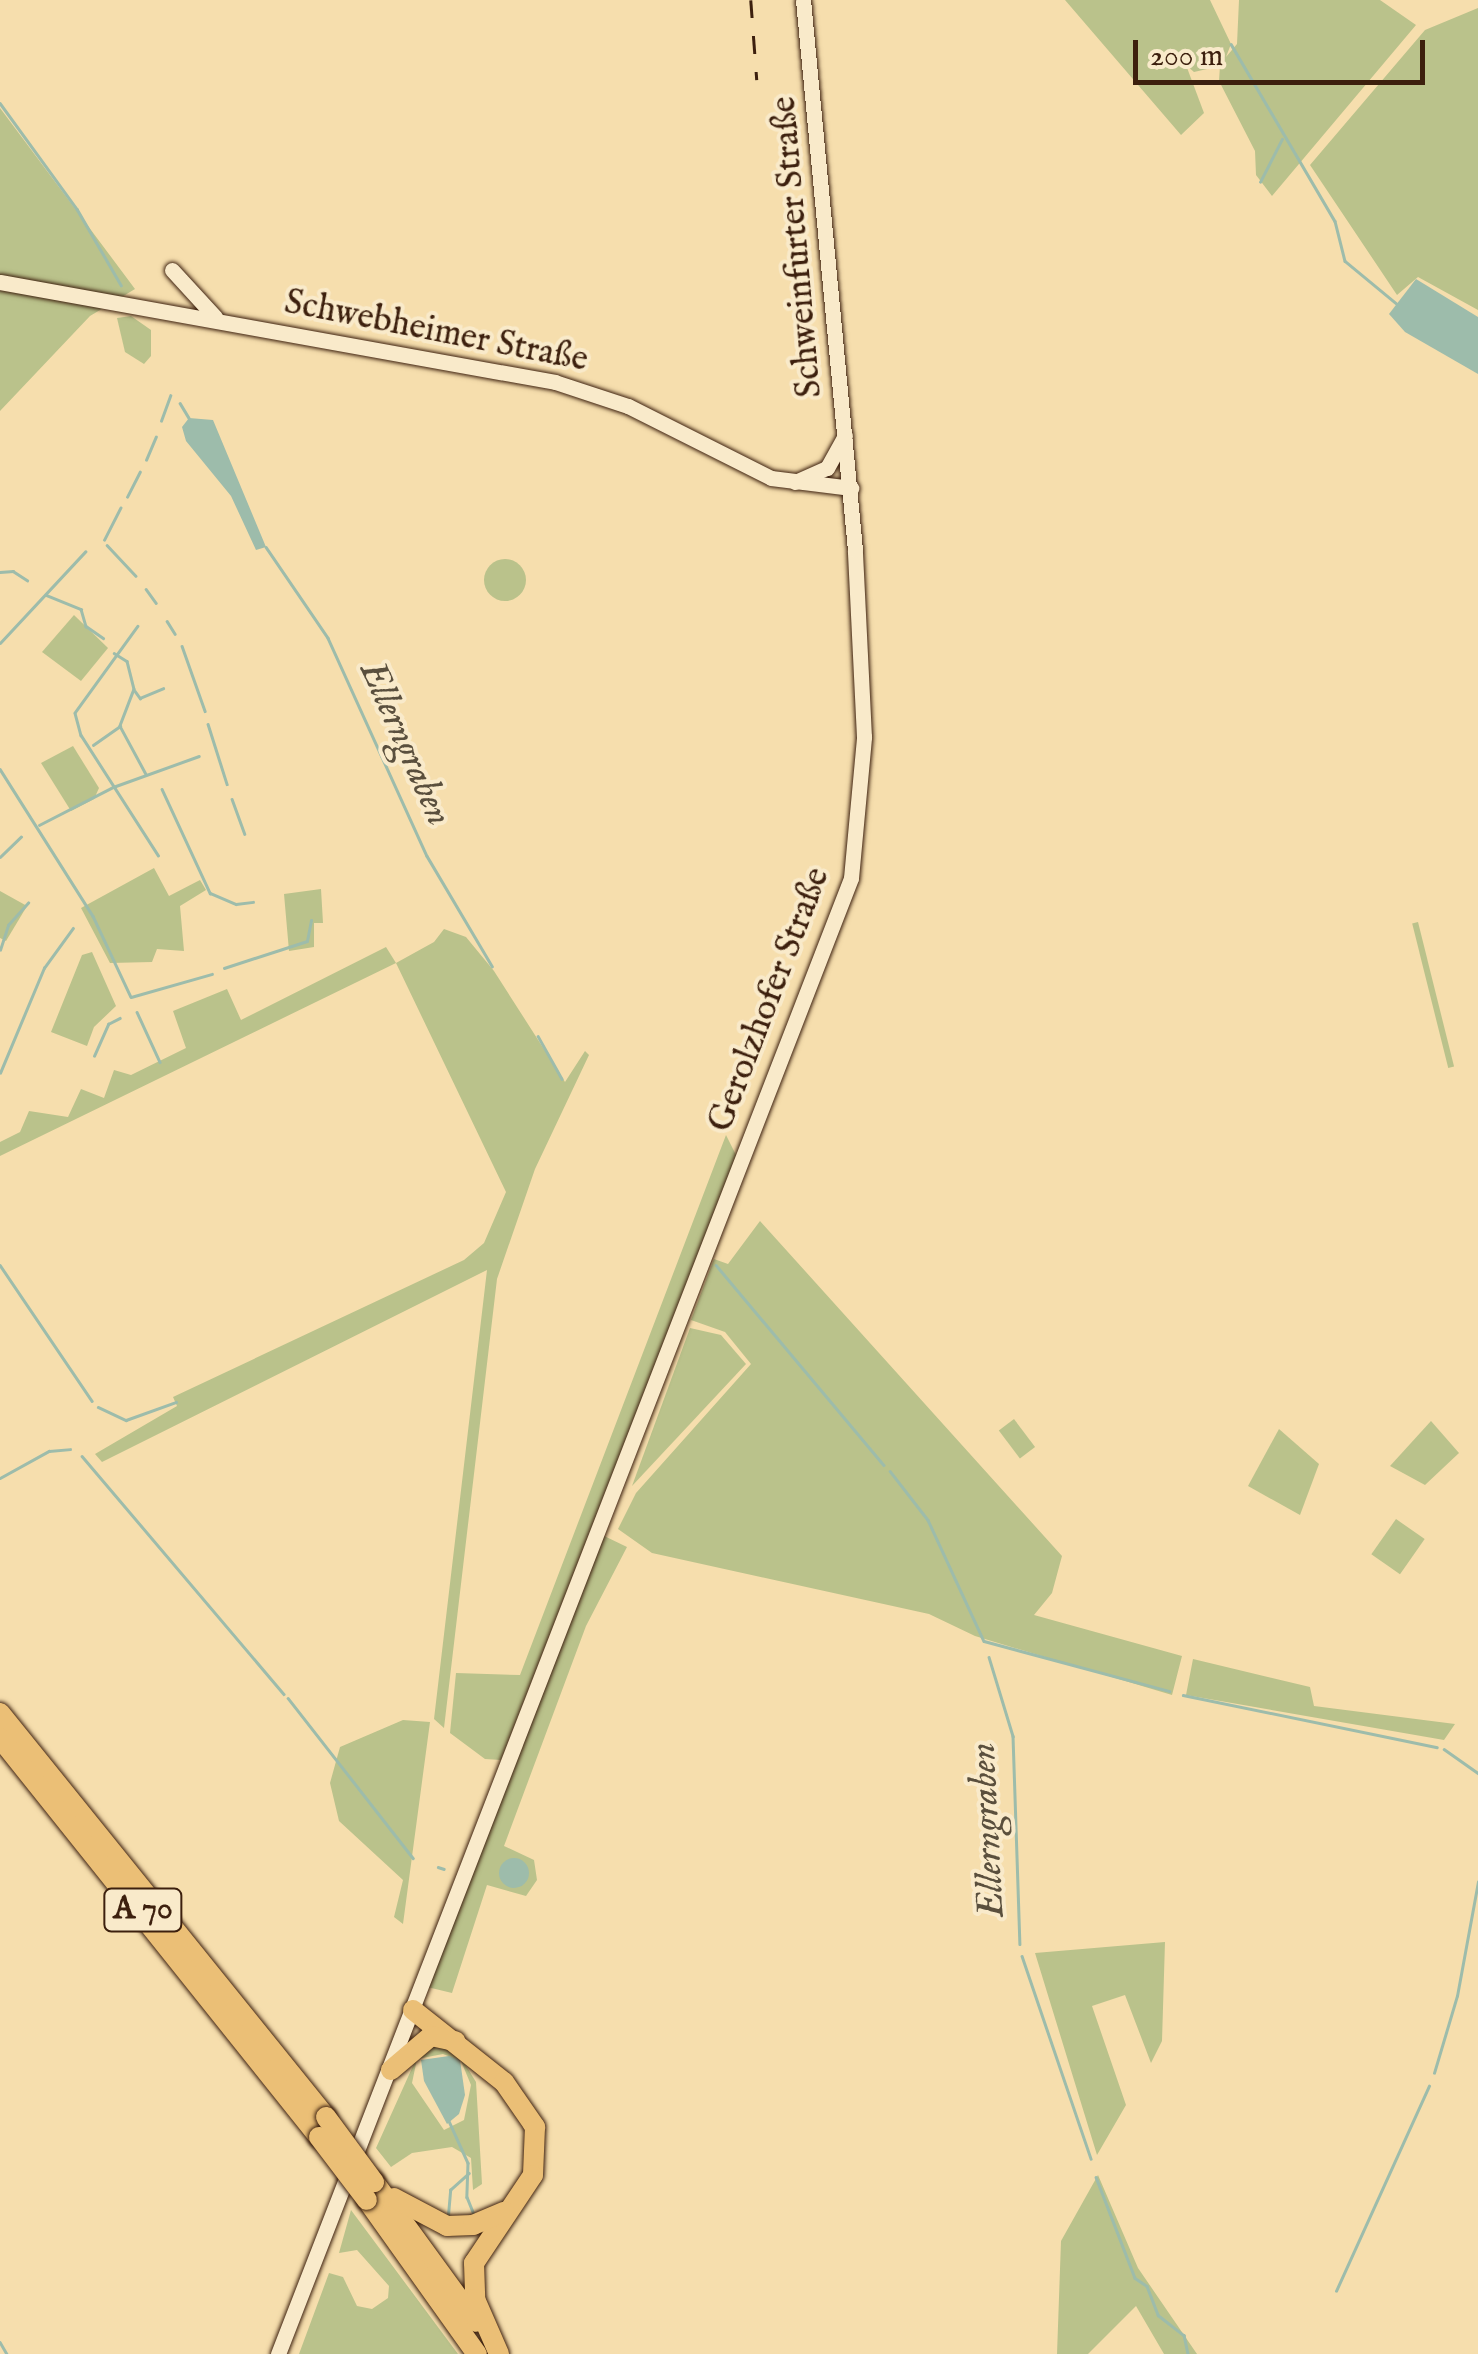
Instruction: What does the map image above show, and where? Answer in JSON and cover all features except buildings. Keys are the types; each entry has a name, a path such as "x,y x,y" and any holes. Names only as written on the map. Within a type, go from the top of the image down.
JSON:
{"highway":[{"name":"A 70","path":"0,1714 499,2354"},
{"name":"A 70","path":"0,1738 322,2127"},
{"path":"413,2010 458,2042 518,2096 535,2127 533,2175 478,2250 472,2279 499,2354"},
{"path":"390,2070 431,2036 458,2042"},
{"path":"371,2191 447,2226 472,2226 506,2211"},
{"name":"A 70","path":"371,2191 477,2354"}],"main road":[{"name":"Schweinfurter Straße","path":"803,0 851,488"},
{"path":"172,270 193,300 218,320"},
{"name":"Schwebheimer Straße","path":"0,282 576,387 628,406 735,464 791,483 851,488"},
{"path":"791,483 827,468 846,434"},
{"name":"Gerolzhofer Straße","path":"278,2354 852,869 864,737 851,488"}],"green space":[{"path":"1065,0 1210,0 1231,44 1226,57 1237,44 1239,0 1380,0 1416,25 1272,196 1256,175 1255,151 1219,81 1220,66 1194,72 1186,65 1204,113 1181,135"},
{"path":"1478,8 1478,310 1418,277 1397,295 1310,165 1425,30"},
{"path":"0,108 135,289 90,316 0,411"},
{"path":"131,316 151,330 151,356 144,364 125,352 117,318"},
{"path":"505,559 520,565 526,580 520,595 505,601 490,595 484,580 490,565"},
{"path":"74,615 108,648 81,681 42,652"},
{"path":"73,746 99,788 94,799 71,811 41,763"},
{"path":"154,868 169,896 200,880 206,890 180,906 184,951 157,949 152,962 110,963 81,908"},
{"path":"321,889 323,923 314,923 314,947 289,951 284,894"},
{"path":"0,891 27,906 6,941 0,938"},
{"path":"1418,922 1454,1067 1448,1068 1412,923"},
{"path":"444,929 466,937 494,971 565,1082 585,1051 589,1055 535,1169 497,1279 444,1728 434,1719 487,1270 102,1462 95,1454 177,1406 173,1397 464,1260 484,1243 506,1192 396,963 434,942"},
{"path":"386,947 396,963 0,1156 0,1142 20,1132 29,1111 68,1117 81,1089 104,1098 114,1070 131,1075 186,1048 173,1011 227,989 241,1020"},
{"path":"92,952 116,1006 94,1027 87,1046 51,1032 82,955"},
{"path":"726,1135 736,1155 501,1760 485,1759 450,1733 456,1673 520,1675"},
{"path":"760,1221 1062,1556 1052,1593 1034,1615 1182,1656 1172,1695 975,1636 929,1614 652,1553 618,1529 636,1493 751,1364 725,1332 691,1320 714,1259 728,1264"},
{"path":"690,1328 721,1335 746,1364 632,1486"},
{"path":"1014,1419 1035,1447 1020,1458 999,1430"},
{"path":"1431,1421 1459,1453 1425,1485 1390,1466"},
{"path":"1279,1429 1319,1464 1300,1515 1248,1486"},
{"path":"1396,1519 1425,1539 1400,1574 1371,1554"},
{"path":"598,1533 627,1547 586,1626 504,1846 534,1860 537,1880 526,1896 487,1885 452,1993 423,1986"},
{"path":"1193,1659 1310,1687 1314,1706 1455,1724 1444,1740 1186,1695"},
{"path":"403,1720 430,1722 403,1924 394,1917 403,1880 339,1821 330,1783 340,1747"},
{"path":"1165,1942 1162,2041 1151,2063 1125,1995 1092,2006 1126,2105 1097,2155 1035,1953"},
{"path":"430,2046 445,2047 463,2061 476,2082 482,2184 473,2190 471,2158 452,2147 412,2153 391,2167 376,2148 417,2057","holes":["443,2054 461,2061 471,2085 464,2120 444,2130 412,2083 417,2059"]},
{"path":"1098,2175 1138,2268 1197,2354 1164,2354 1136,2306 1088,2354 1057,2354 1061,2241"},
{"path":"351,2210 458,2354 299,2354 329,2273 343,2277 357,2306 372,2309 388,2298 389,2286 357,2250 339,2253"}],"shaded area":[{"path":"1416,279 1478,317 1478,374 1405,332 1389,314"},
{"path":"189,418 213,420 266,547 256,550 231,496 186,441 182,427"},
{"path":"514,1858 525,1862 529,1873 525,1884 514,1888 503,1884 499,1873 503,1862"},
{"path":"449,2056 460,2060 465,2095 459,2114 447,2124 424,2081 421,2060"}],"waterway":[{"path":"1231,44 1335,221 1345,261 1397,304"},
{"name":"Ellerngraben","path":"0,103 77,209 121,285"},
{"path":"1260,182 1282,139"},
{"path":"161,421 170,396"},
{"name":"Ellerngraben","path":"180,403 189,418"},
{"path":"146,460 156,437"},
{"path":"127,497 140,472"},
{"path":"104,540 120,508"},
{"path":"107,545 136,576"},
{"name":"Ellerngraben","path":"266,547 328,638 427,856 492,966"},
{"path":"0,643 85,552"},
{"path":"0,572 13,571 27,580"},
{"path":"146,589 156,603"},
{"path":"46,595 81,609 86,626 103,638"},
{"path":"167,621 175,634"},
{"path":"138,626 75,713 81,735 158,855"},
{"path":"182,646 205,711"},
{"path":"114,653 127,661 134,689 120,726 146,774"},
{"path":"135,691 140,698 163,688"},
{"path":"208,724 227,784"},
{"path":"93,745 120,726"},
{"path":"39,825 113,787 199,756"},
{"path":"0,769 93,916 131,997 212,974"},
{"path":"162,789 210,893 236,904 253,902"},
{"path":"232,799 245,834"},
{"path":"0,857 21,837"},
{"path":"0,950 8,925 28,903"},
{"path":"224,968 307,941 311,920"},
{"path":"0,1073 44,968 73,928"},
{"path":"137,1012 160,1062"},
{"path":"94,1056 108,1024 120,1018"},
{"name":"Ellerngraben","path":"538,1036 562,1079"},
{"path":"0,1265 92,1401"},
{"name":"Ellerngraben","path":"716,1265 884,1465"},
{"path":"98,1407 126,1420 176,1402"},
{"path":"0,1478 49,1451 70,1449"},
{"path":"82,1456 284,1694"},
{"name":"Ellerngraben","path":"890,1471 928,1520 984,1641 1169,1691"},
{"name":"Ellerngraben","path":"989,1657 1013,1736 1020,1944"},
{"path":"1183,1695 1437,1747"},
{"path":"288,1698 413,1858"},
{"path":"1444,1749 1478,1773"},
{"path":"438,1867 444,1869"},
{"path":"1434,2073 1457,1996 1478,1882"},
{"name":"Ellerngraben","path":"1022,1956 1091,2159"},
{"path":"1336,2291 1429,2086"},
{"path":"449,2121 468,2163 467,2197 474,2214"},
{"path":"448,2215 450,2190 469,2173"},
{"name":"Ellerngraben","path":"1096,2177 1135,2278 1147,2286 1158,2315 1184,2335 1188,2354"},
{"path":"0,2342 7,2354"}],"railway":[{"path":"751,0 757,80"}]}
